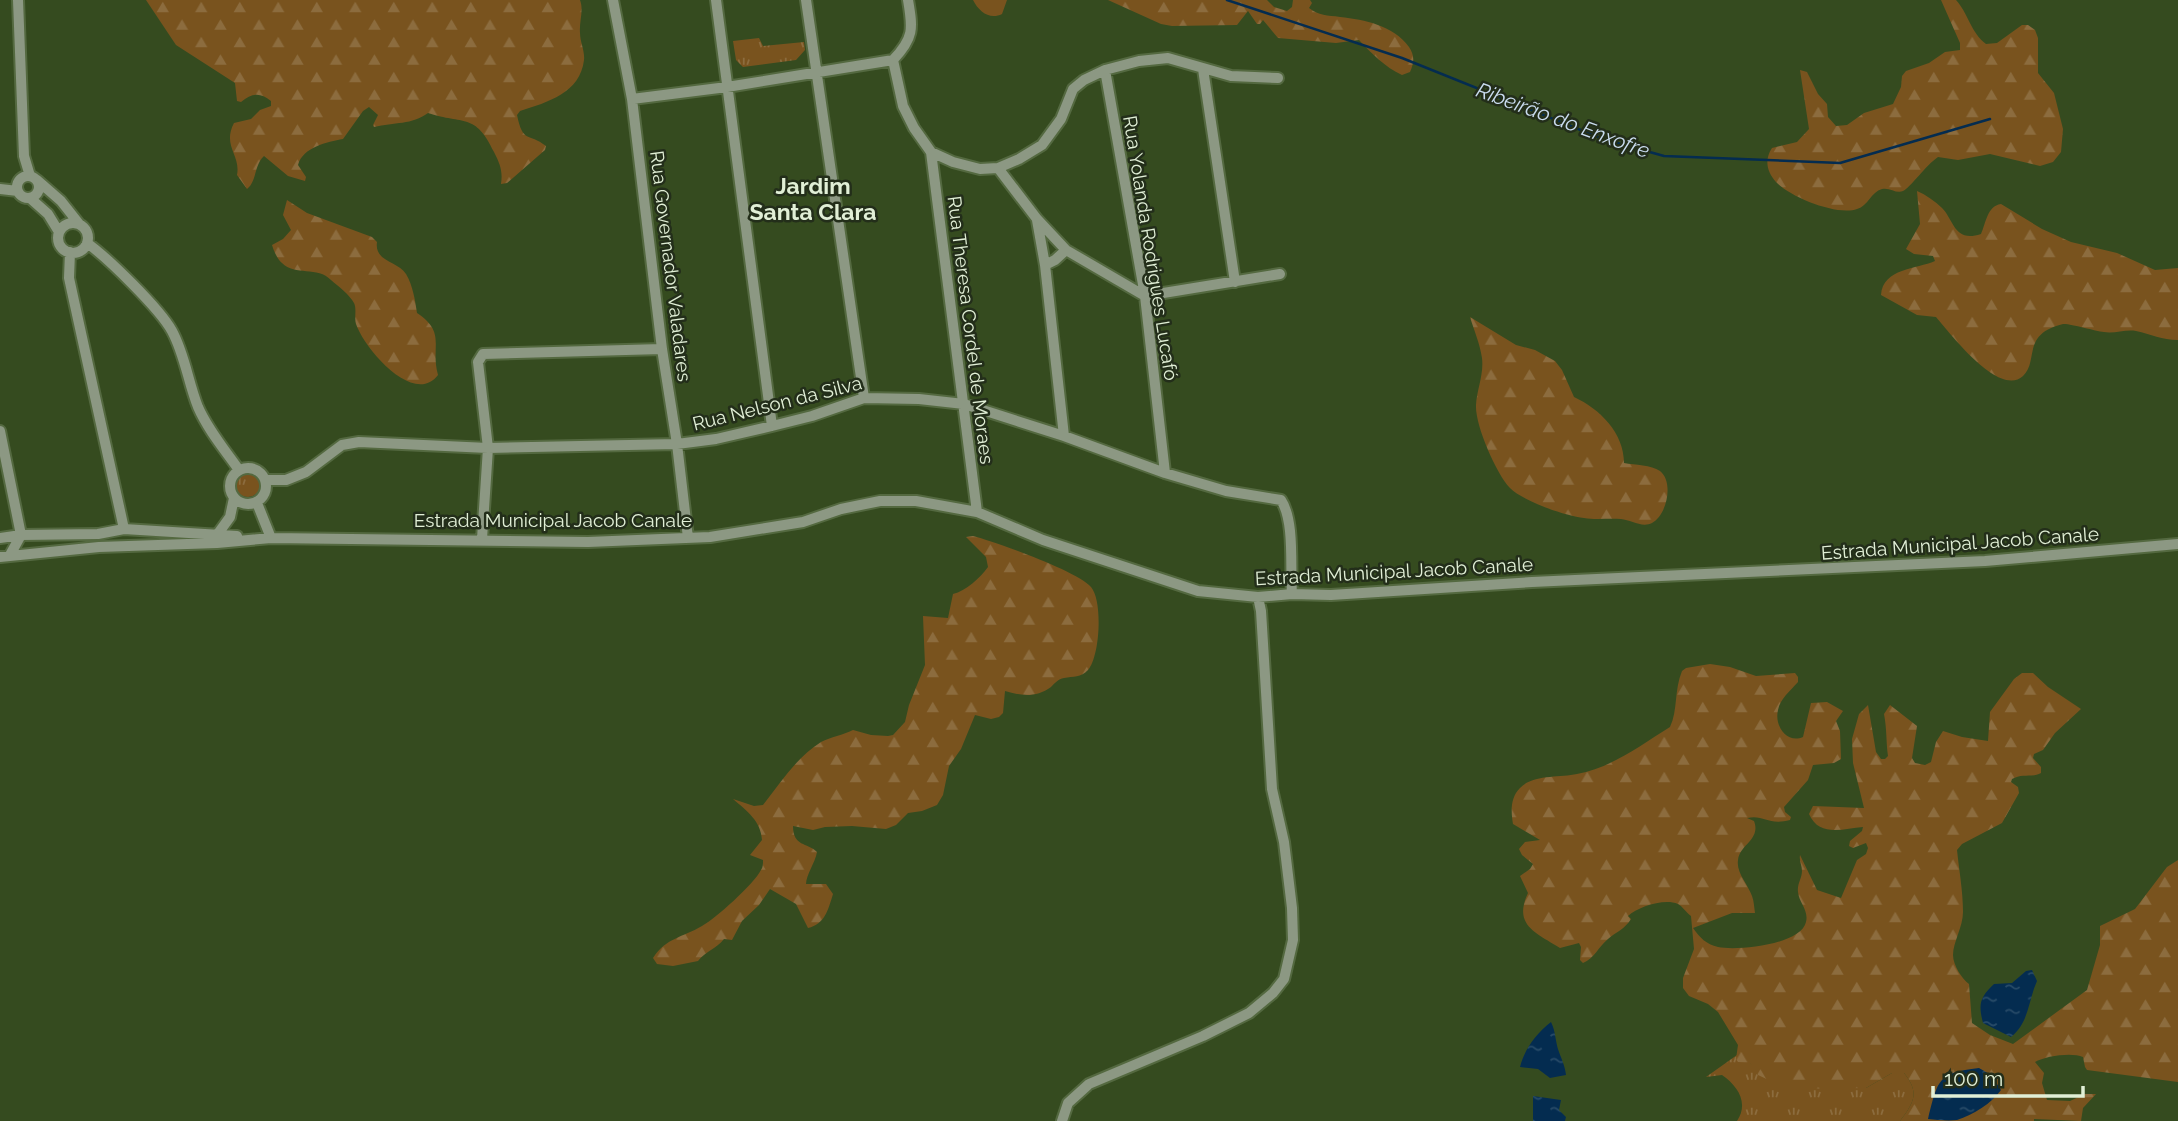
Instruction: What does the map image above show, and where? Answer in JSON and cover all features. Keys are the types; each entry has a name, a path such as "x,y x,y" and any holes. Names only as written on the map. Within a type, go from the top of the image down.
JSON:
{"street":[{"path":"18,0 24,156 39,190 30,198"},
{"name":"Rua Governador Valadares","path":"613,0 632,99 688,538"},
{"path":"716,0 772,426"},
{"path":"806,0 864,398"},
{"path":"632,99 727,87 893,60 908,44 911,34 908,0"},
{"path":"893,60 903,106 931,152 953,163 980,169 998,168 1042,145 1061,119 1073,89 1084,80 1105,71 1139,61 1168,58 1231,76 1278,78"},
{"path":"1203,69 1235,282"},
{"name":"Rua Yolanda Rodrigues Lucafó","path":"1105,71 1145,296 1165,473"},
{"name":"Rua Theresa Cordel de Moraes","path":"931,152 976,512"},
{"path":"998,168 1037,219 1066,250 1145,296 1280,274"},
{"path":"34,178 61,201 87,233 87,243 80,251 70,252 61,247 59,232 48,214 30,198 21,196 18,191 20,180 34,178"},
{"path":"0,189 18,191"},
{"path":"1037,219 1045,265 1064,436"},
{"path":"59,232 65,225 80,225"},
{"path":"87,243 101,253 171,329 184,359 198,406 210,430 239,470"},
{"path":"1045,265 1066,250"},
{"path":"70,252 69,278 124,530"},
{"path":"482,539 488,448 478,362 483,354 662,349"},
{"name":"Rua Nelson da Silva","path":"266,480 286,480 306,472 342,446 359,442 488,448 677,444 716,439 772,426 864,398 964,404 1064,436 1165,473 1226,491 1281,500 1286,507 1289,523 1292,594"},
{"path":"0,431 21,535 5,556"},
{"path":"251,468 262,474 266,480 265,493 257,502 244,505 234,498 229,486 239,470 251,468"},
{"path":"217,535 230,517 234,498"},
{"name":"Estrada Municipal Jacob Canale","path":"5,556 99,547 217,543 271,538 589,542 710,537 803,522 841,509 880,501 916,501 976,512 1043,540 1198,591 1258,597 1985,562 2178,544"},
{"path":"0,538 21,535 97,534 124,530 271,538 257,502"},
{"path":"1062,1121 1068,1103 1089,1084 1203,1036 1249,1013 1273,993 1284,979 1293,940 1292,908 1284,842 1272,789 1258,597"}],"green space":[{"path":"146,0 580,0 580,36 584,60 576,81 569,88 552,100 520,111 517,115 524,134 546,146 545,150 507,183 501,184 498,160 487,139 474,125 428,113 409,121 374,127 378,115 369,107 363,111 343,139 316,146 305,154 298,165 306,177 305,181 288,176 264,156 247,189 237,175 231,131 234,123 251,119 260,110 271,106 271,101 256,95 241,102 237,101 235,83 176,45"},
{"path":"973,0 1007,0 1002,14 993,16 978,8"},
{"path":"1108,0 1267,0 1274,7 1287,11 1292,7 1293,0 1310,0 1312,3 1309,8 1323,15 1369,22 1395,33 1409,47 1413,63 1410,72 1402,75 1379,60 1359,40 1336,43 1278,38 1263,20 1257,24 1248,11 1237,25 1172,26 1161,24"},
{"path":"1941,0 1956,0 1986,44 1997,43 2022,25 2028,25 2035,30 2038,38 2038,73 2054,93 2063,129 2061,152 2053,162 2040,166 1990,154 1958,160 1938,157 1903,191 1882,189 1861,207 1848,210 1814,204 1792,194 1776,182 1768,166 1772,148 1797,142 1809,129 1800,70 1807,72 1818,94 1827,104 1828,117 1836,126 1847,125 1864,113 1893,104 1906,71 1929,63 1945,52 1960,50 1960,43"},
{"path":"759,38 763,46 804,42 805,50 796,60 743,67 736,60 733,41"},
{"path":"1917,191 1939,205 1956,229 1965,235 1981,234 1990,211 2001,204 2042,229 2071,242 2117,253 2155,270 2178,268 2178,340 2136,331 2108,332 2063,324 2041,334 2033,348 2028,370 2023,376 2013,380 2001,378 1976,361 1936,317 1917,315 1881,295 1883,286 1894,274 1935,261 1933,256 1914,254 1906,249 1920,224"},
{"path":"287,200 307,213 372,237 377,242 379,254 406,274 417,313 432,327 435,334 438,375 428,383 416,384 391,370 369,347 361,334 355,322 355,305 347,294 320,273 293,269 280,261 272,245 283,239 291,230 283,215"},
{"path":"1470,317 1516,345 1535,350 1555,361 1574,397 1593,408 1609,423 1620,442 1624,463 1648,466 1660,471 1668,490 1665,506 1657,519 1644,525 1621,519 1576,517 1534,503 1510,488 1493,460 1479,424 1476,405 1482,358"},
{"path":"248,473 256,477 260,485 256,493 248,497 240,493 236,485 240,477"},
{"path":"973,536 1054,565 1091,587 1097,604 1098,628 1095,653 1088,670 1080,676 1060,679 1045,691 1034,694 1023,695 1005,691 1003,713 999,717 991,719 975,715 961,749 949,766 943,795 937,805 908,813 896,825 886,829 852,826 813,830 793,826 795,838 817,852 806,884 826,884 833,894 825,916 814,926 808,928 796,904 770,889 759,905 742,921 732,940 724,939 698,961 673,966 657,964 653,958 658,951 716,916 743,892 762,869 763,860 750,855 762,840 759,827 733,799 754,806 763,805 796,763 821,742 853,730 871,735 893,735 905,722 925,665 923,616 948,618 953,594 972,584 988,567 986,557 966,537"},
{"path":"1710,664 1730,667 1756,676 1795,673 1798,682 1781,702 1777,716 1783,732 1792,738 1803,737 1811,703 1827,702 1843,711 1836,721 1840,731 1841,759 1834,763 1813,765 1808,780 1784,807 1791,817 1790,820 1776,822 1758,817 1747,818 1754,821 1755,833 1742,850 1738,865 1752,896 1755,913 1732,913 1693,928 1704,940 1718,947 1767,945 1802,930 1807,918 1798,892 1802,871 1800,855 1817,890 1841,898 1857,860 1866,854 1868,848 1866,843 1853,848 1849,846 1850,841 1863,827 1825,829 1813,821 1809,814 1813,806 1864,808 1853,763 1852,739 1859,714 1868,705 1876,752 1881,759 1888,756 1884,714 1890,705 1917,726 1912,758 1915,763 1925,765 1931,762 1936,742 1943,731 1988,741 1990,712 2014,679 2022,673 2033,673 2048,687 2081,709 2055,733 2043,750 2034,754 2033,758 2041,767 2041,773 2012,779 2011,782 2018,787 2019,793 2002,823 1962,844 1957,850 1963,912 1953,959 1958,971 1969,984 1972,1023 1990,1035 2013,1044 2087,990 2100,945 2100,926 2135,909 2167,867 2178,860 2178,1082 2087,1070 2083,1057 2059,1055 2035,1062 2044,1073 2042,1083 2047,1100 2070,1101 2085,1094 2096,1094 2083,1108 2081,1121 1900,1121 1913,1097 1912,1086 1904,1073 1892,1073 1866,1088 1788,1089 1758,1075 1751,1064 1738,1062 1738,1045 1718,1012 1708,1004 1689,996 1683,988 1683,978 1694,949 1691,916 1678,904 1659,903 1632,913 1628,916 1631,919 1626,925 1583,963 1580,960 1579,943 1560,948 1535,932 1523,913 1528,893 1520,876 1533,864 1519,849 1525,842 1540,840 1513,824 1514,796 1532,780 1577,774 1602,767 1670,727 1682,671"},
{"path":"1737,1055 1751,1064 1866,1088 1892,1073 1904,1073 1912,1086 1912,1103 1900,1121 1737,1121 1742,1101 1733,1084 1722,1075 1706,1077"}],"water":[{"path":"2032,970 2037,981 2025,1018 2017,1031 2011,1037 1983,1023 1981,1001 1989,989 1994,984 2012,983 2026,971"},
{"path":"1551,1022 1566,1075 1550,1078 1538,1069 1520,1067 1532,1042"},
{"path":"1979,1068 1991,1075 2001,1090 1993,1099 1976,1112 1957,1120 1928,1119 1941,1081 1955,1073"},
{"path":"1533,1096 1561,1100 1559,1110 1566,1117 1565,1121 1533,1121"}],"waterway":[{"name":"Ribeirão do Enxofre","path":"1227,0 1402,58 1603,139 1664,156 1840,163 1990,119"}],"district":[{"name":"Jardim Santa Clara","path":"813,198"}]}
